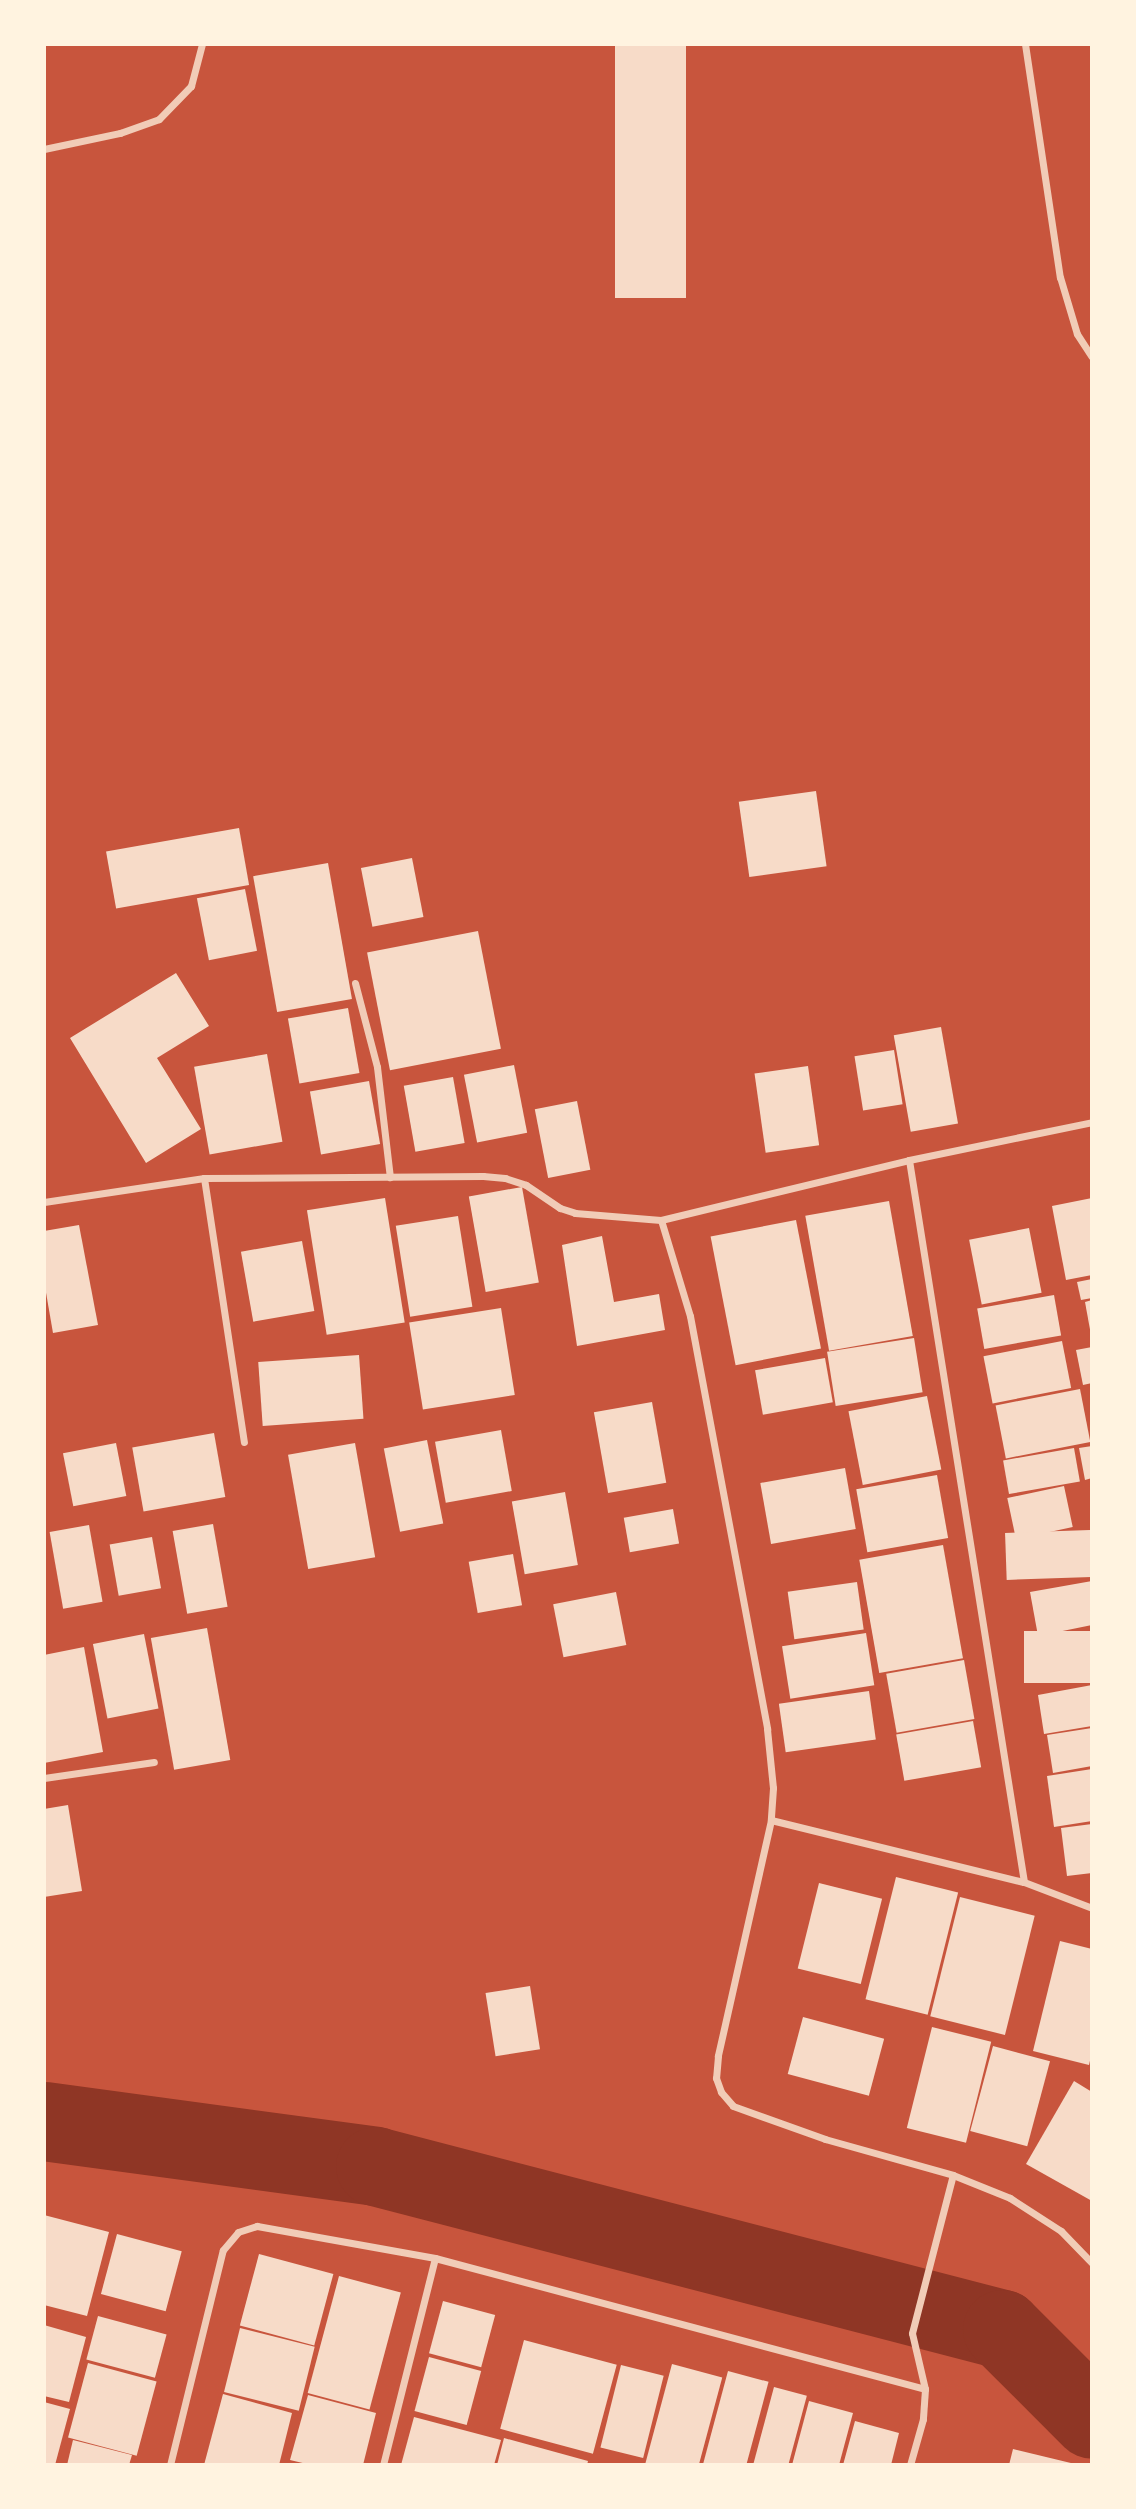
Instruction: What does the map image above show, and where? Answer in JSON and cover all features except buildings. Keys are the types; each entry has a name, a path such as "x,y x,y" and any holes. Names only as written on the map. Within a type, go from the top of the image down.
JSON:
{"street":[{"path":"44,149 120,133 159,119 191,86 202,44"},
{"path":"1025,44 1060,277 1077,334 1092,357"},
{"path":"355,983 377,1067 390,1177"},
{"path":"44,1202 204,1178 505,1178 526,1185 560,1208 575,1213 661,1220 909,1160 1092,1122"},
{"path":"909,1160 1024,1882"},
{"path":"204,1178 244,1442"},
{"path":"661,1220 690,1316 767,1729 773,1788 771,1821 718,2056 716,2078 721,2092 733,2106 825,2139 953,2175 1010,2198 1061,2231 1092,2263"},
{"path":"44,1778 154,1762"},
{"path":"771,1821 1024,1882 1092,1908"},
{"path":"910,2465 923,2419 925,2389 912,2333 953,2175"},
{"path":"170,2465 223,2250 238,2232 257,2226 282,2228 435,2258 925,2389"},
{"path":"383,2465 435,2258"}],"waterway":[{"path":"44,2121 375,2166 1002,2329 1092,2419"}]}
